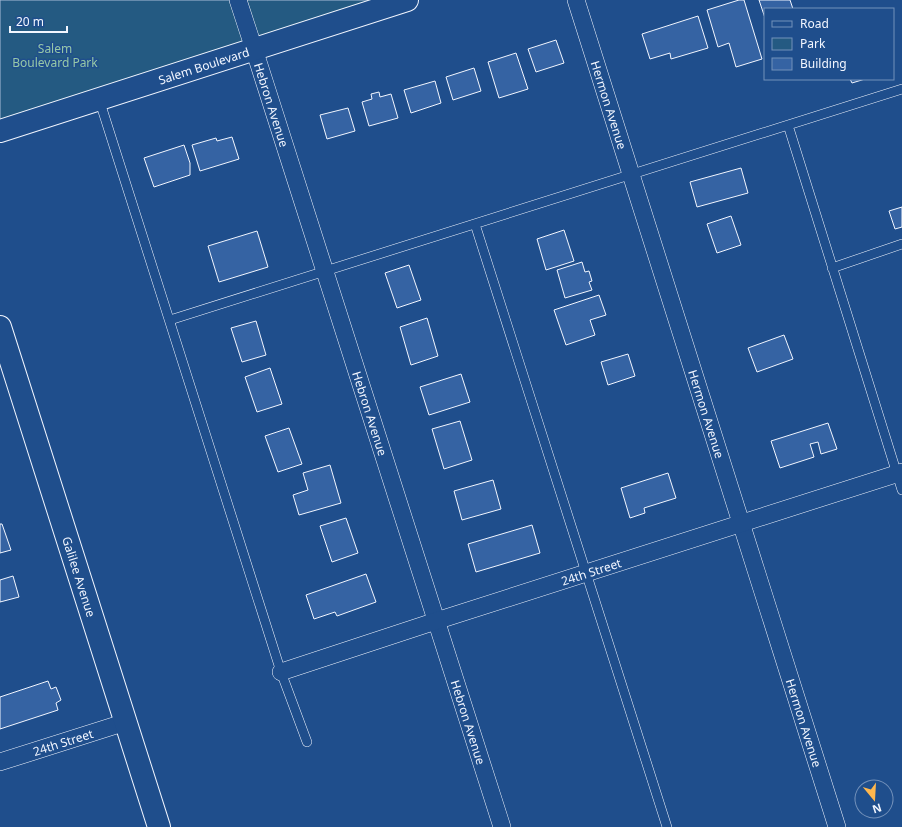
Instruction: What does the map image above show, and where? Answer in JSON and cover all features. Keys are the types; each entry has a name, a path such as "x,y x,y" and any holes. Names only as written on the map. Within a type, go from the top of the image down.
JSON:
{"street":[{"name":"Hebron Avenue","path":"238,0 502,827"},
{"name":"Salem Boulevard","path":"0,131 407,0"},
{"name":"Hermon Avenue","path":"576,0 837,827"},
{"name":"Galilee Avenue","path":"0,327 9,366 159,827"},
{"name":"24th Street","path":"281,672 741,523 900,479"},
{"name":"24th Street","path":"0,762 126,722"}],"lane":[{"path":"170,320 902,89"},
{"path":"100,99 281,672 307,742"},
{"path":"788,125 900,479"},
{"path":"475,224 667,827"},
{"path":"832,268 902,244"}],"green space":[{"name":"Salem Boulevard Park","path":"0,0 407,0 0,131"}],"building":[{"path":"739,0 744,0 762,59 736,67 729,43 718,47 707,10"},
{"path":"759,0 790,0 793,8 764,8 764,15"},
{"path":"698,16 708,48 671,59 670,53 650,59 642,34"},
{"path":"556,40 564,63 536,72 528,49"},
{"path":"516,53 528,89 499,98 488,62"},
{"path":"474,68 481,91 453,100 446,77"},
{"path":"850,80 862,80 852,83"},
{"path":"435,81 441,103 411,113 404,90"},
{"path":"379,92 380,97 391,94 398,118 369,126 362,102 372,99 371,94"},
{"path":"348,108 355,131 327,139 320,115"},
{"path":"232,137 239,159 200,171 192,145 216,138 217,141"},
{"path":"184,145 190,163 190,175 154,187 144,158"},
{"path":"741,168 748,193 697,207 690,182"},
{"path":"902,207 902,227 895,229 889,211"},
{"path":"731,216 741,245 717,253 707,224"},
{"path":"564,230 574,261 546,270 537,239"},
{"path":"257,231 268,267 219,282 208,246"},
{"path":"582,262 585,272 589,271 592,281 589,282 592,290 565,298 557,270"},
{"path":"409,265 421,300 397,308 385,273"},
{"path":"599,295 606,315 590,320 595,335 566,345 554,310"},
{"path":"427,318 438,356 411,365 400,327"},
{"path":"256,321 266,355 242,362 231,328"},
{"path":"784,335 793,359 757,372 748,348"},
{"path":"628,354 635,376 608,385 601,362"},
{"path":"270,368 282,404 257,412 245,377"},
{"path":"461,374 470,402 429,415 420,387"},
{"path":"460,421 472,460 444,469 432,429"},
{"path":"828,423 837,449 821,454 818,442 810,444 814,457 780,468 771,441"},
{"path":"289,428 302,464 278,472 265,436"},
{"path":"330,465 341,503 299,515 293,495 308,490 303,473"},
{"path":"668,473 676,498 644,508 645,513 630,518 621,488"},
{"path":"493,480 501,509 462,520 454,491"},
{"path":"346,518 358,553 332,562 320,526"},
{"path":"0,524 2,524 11,550 0,553"},
{"path":"532,525 540,553 476,572 468,544"},
{"path":"366,574 376,602 337,616 335,612 314,619 306,595"},
{"path":"13,576 19,597 0,602 0,580"},
{"path":"48,681 51,689 56,687 61,700 56,703 58,710 0,729 0,697"}]}
